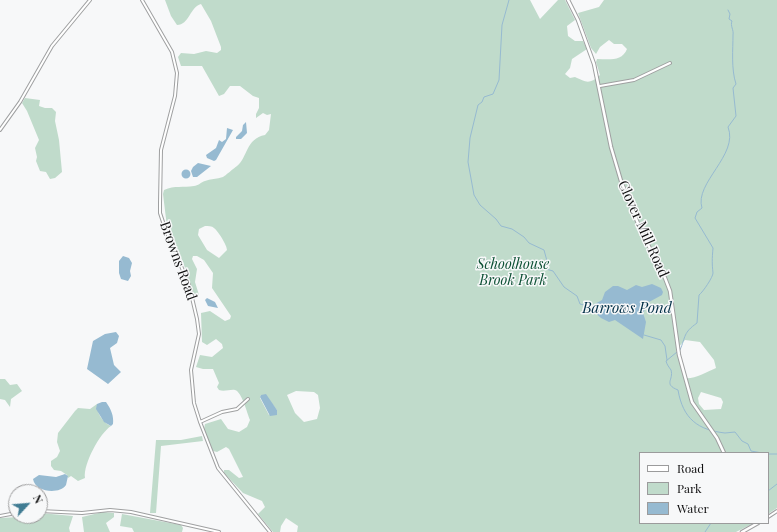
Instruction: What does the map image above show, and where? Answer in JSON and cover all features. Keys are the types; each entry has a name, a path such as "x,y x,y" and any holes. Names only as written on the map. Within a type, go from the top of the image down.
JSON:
{"street":[{"path":"0,130 20,102 52,46 90,0"},
{"name":"Browns Road","path":"142,0 172,52 176,73 175,96 161,150 160,213 190,285 197,320 199,334 191,370 194,403 218,468 270,532"},
{"name":"Clover Mill Road","path":"568,0 585,40 600,86 611,147 621,181 670,291 679,355 692,402 713,432 723,452"},
{"path":"600,86 634,80 670,63"},
{"path":"200,422 222,412 237,409 248,398"},
{"path":"48,511 82,513 110,510 132,512 219,532"},
{"path":"742,532 756,524"}],"green space":[{"name":"Schoolhouse Brook Park","path":"165,0 530,0 540,19 558,0 565,0 575,20 567,26 568,36 575,41 583,41 587,49 572,59 570,68 565,74 570,78 575,77 588,82 600,75 596,62 597,59 618,58 625,53 627,49 622,44 614,44 609,40 600,47 596,54 591,48 578,13 599,7 604,0 777,0 777,508 769,513 769,452 639,452 639,524 752,524 736,532 297,532 298,526 286,518 281,526 280,532 273,532 258,514 265,507 262,501 243,493 224,473 224,470 229,470 239,478 243,477 229,449 226,447 217,452 213,451 204,429 205,424 221,419 228,429 239,432 247,427 250,420 238,392 235,390 219,390 217,387 219,383 213,369 196,367 200,355 212,357 223,348 222,344 216,339 207,345 202,342 201,313 210,311 225,321 230,319 231,316 212,288 213,273 204,260 197,256 193,256 192,259 197,269 195,282 199,295 195,298 183,262 167,227 163,194 164,190 168,188 195,186 207,180 221,178 224,176 240,163 250,144 259,137 265,135 269,130 271,114 267,115 263,113 256,118 259,108 259,98 253,96 240,86 230,86 224,94 219,96 202,66 181,66 178,57 181,53 194,54 206,51 217,53 221,50 211,21 201,4 194,9 184,22 177,25 171,16","holes":["205,226 213,227 226,245 227,250 219,258 207,250 198,235 199,229","685,340 700,342 714,360 716,368 696,377 684,378 676,350","296,391 314,392 318,395 320,408 317,419 304,422 295,413 287,395","701,392 721,398 723,402 721,409 704,410 699,404 698,398","261,395 265,395 277,410 269,415 260,398"]},
{"path":"25,98 40,100 39,106 52,108 56,112 55,121 59,140 62,172 55,178 50,179 46,172 40,171 36,161 37,157 35,148 39,140 27,111 22,103"},
{"path":"0,379 5,379 10,385 17,384 22,391 11,399 10,407 5,400 0,399"},
{"path":"97,404 101,417 108,425 111,426 97,442 89,457 85,478 78,481 71,476 68,478 67,475 61,471 54,470 51,466 51,461 57,457 60,451 57,442 58,433 78,408 90,409"},
{"path":"202,436 203,441 161,446 156,513 150,513 156,440 181,440"},
{"path":"103,512 114,513 114,517 106,523 110,532 84,532 82,517"},
{"path":"48,514 73,516 69,528 70,532 0,532 0,518 8,518 8,524 48,524"},
{"path":"122,514 181,525 183,528 182,532 134,532 132,528 120,526"}],"water":[{"path":"246,122 247,133 241,139 236,139 242,131 243,125"},
{"path":"227,128 233,130 216,160 214,161 207,158 206,155 216,148 219,140 222,142 226,139"},
{"path":"198,163 211,166 197,177 193,177 191,171"},
{"path":"186,169 191,174 186,179 181,174"},
{"path":"123,256 129,258 132,263 130,271 131,276 128,281 121,279 119,273 119,261"},
{"name":"Barrows Pond","path":"652,284 661,288 663,292 662,295 649,302 643,313 646,322 643,339 615,320 609,322 601,318 591,309 593,305 602,300 605,292 613,286 618,286 627,290 636,285 642,287"},
{"path":"207,298 215,302 218,308 208,306 205,300"},
{"path":"116,332 119,336 117,343 110,348 114,365 121,372 108,384 87,369 93,341 105,334"},
{"path":"266,394 277,410 277,415 270,416 260,397 261,395"},
{"path":"106,402 112,413 113,424 111,426 104,422 96,409 97,404"},
{"path":"65,474 68,476 66,485 63,488 53,491 48,491 48,484 36,484 33,479 39,475 56,477"}],"waterway":[{"path":"509,0 502,25 499,80 493,94 484,97 482,102 478,105 470,138 468,162 474,195 480,205 496,219 501,226 512,229 524,237 529,243 544,250 547,261 546,269 553,271 564,287 577,296 580,304 592,307"},
{"path":"680,350 687,332 697,323 699,295 708,284 713,273 713,248 695,218 697,212 702,208 701,198 704,189 727,148 730,137 728,127 736,116 733,88 736,84 733,66 733,33 731,25 732,21 729,19 730,14 728,10"},
{"path":"644,335 661,340 665,346 667,360"},
{"path":"677,352 666,361 672,373 670,384 678,390 680,400 688,416 700,426 707,429 725,433 735,432 742,441 748,444 751,451 756,452"},
{"path":"769,454 777,454"},
{"path":"769,490 777,484"},
{"path":"705,532 710,524"}]}
